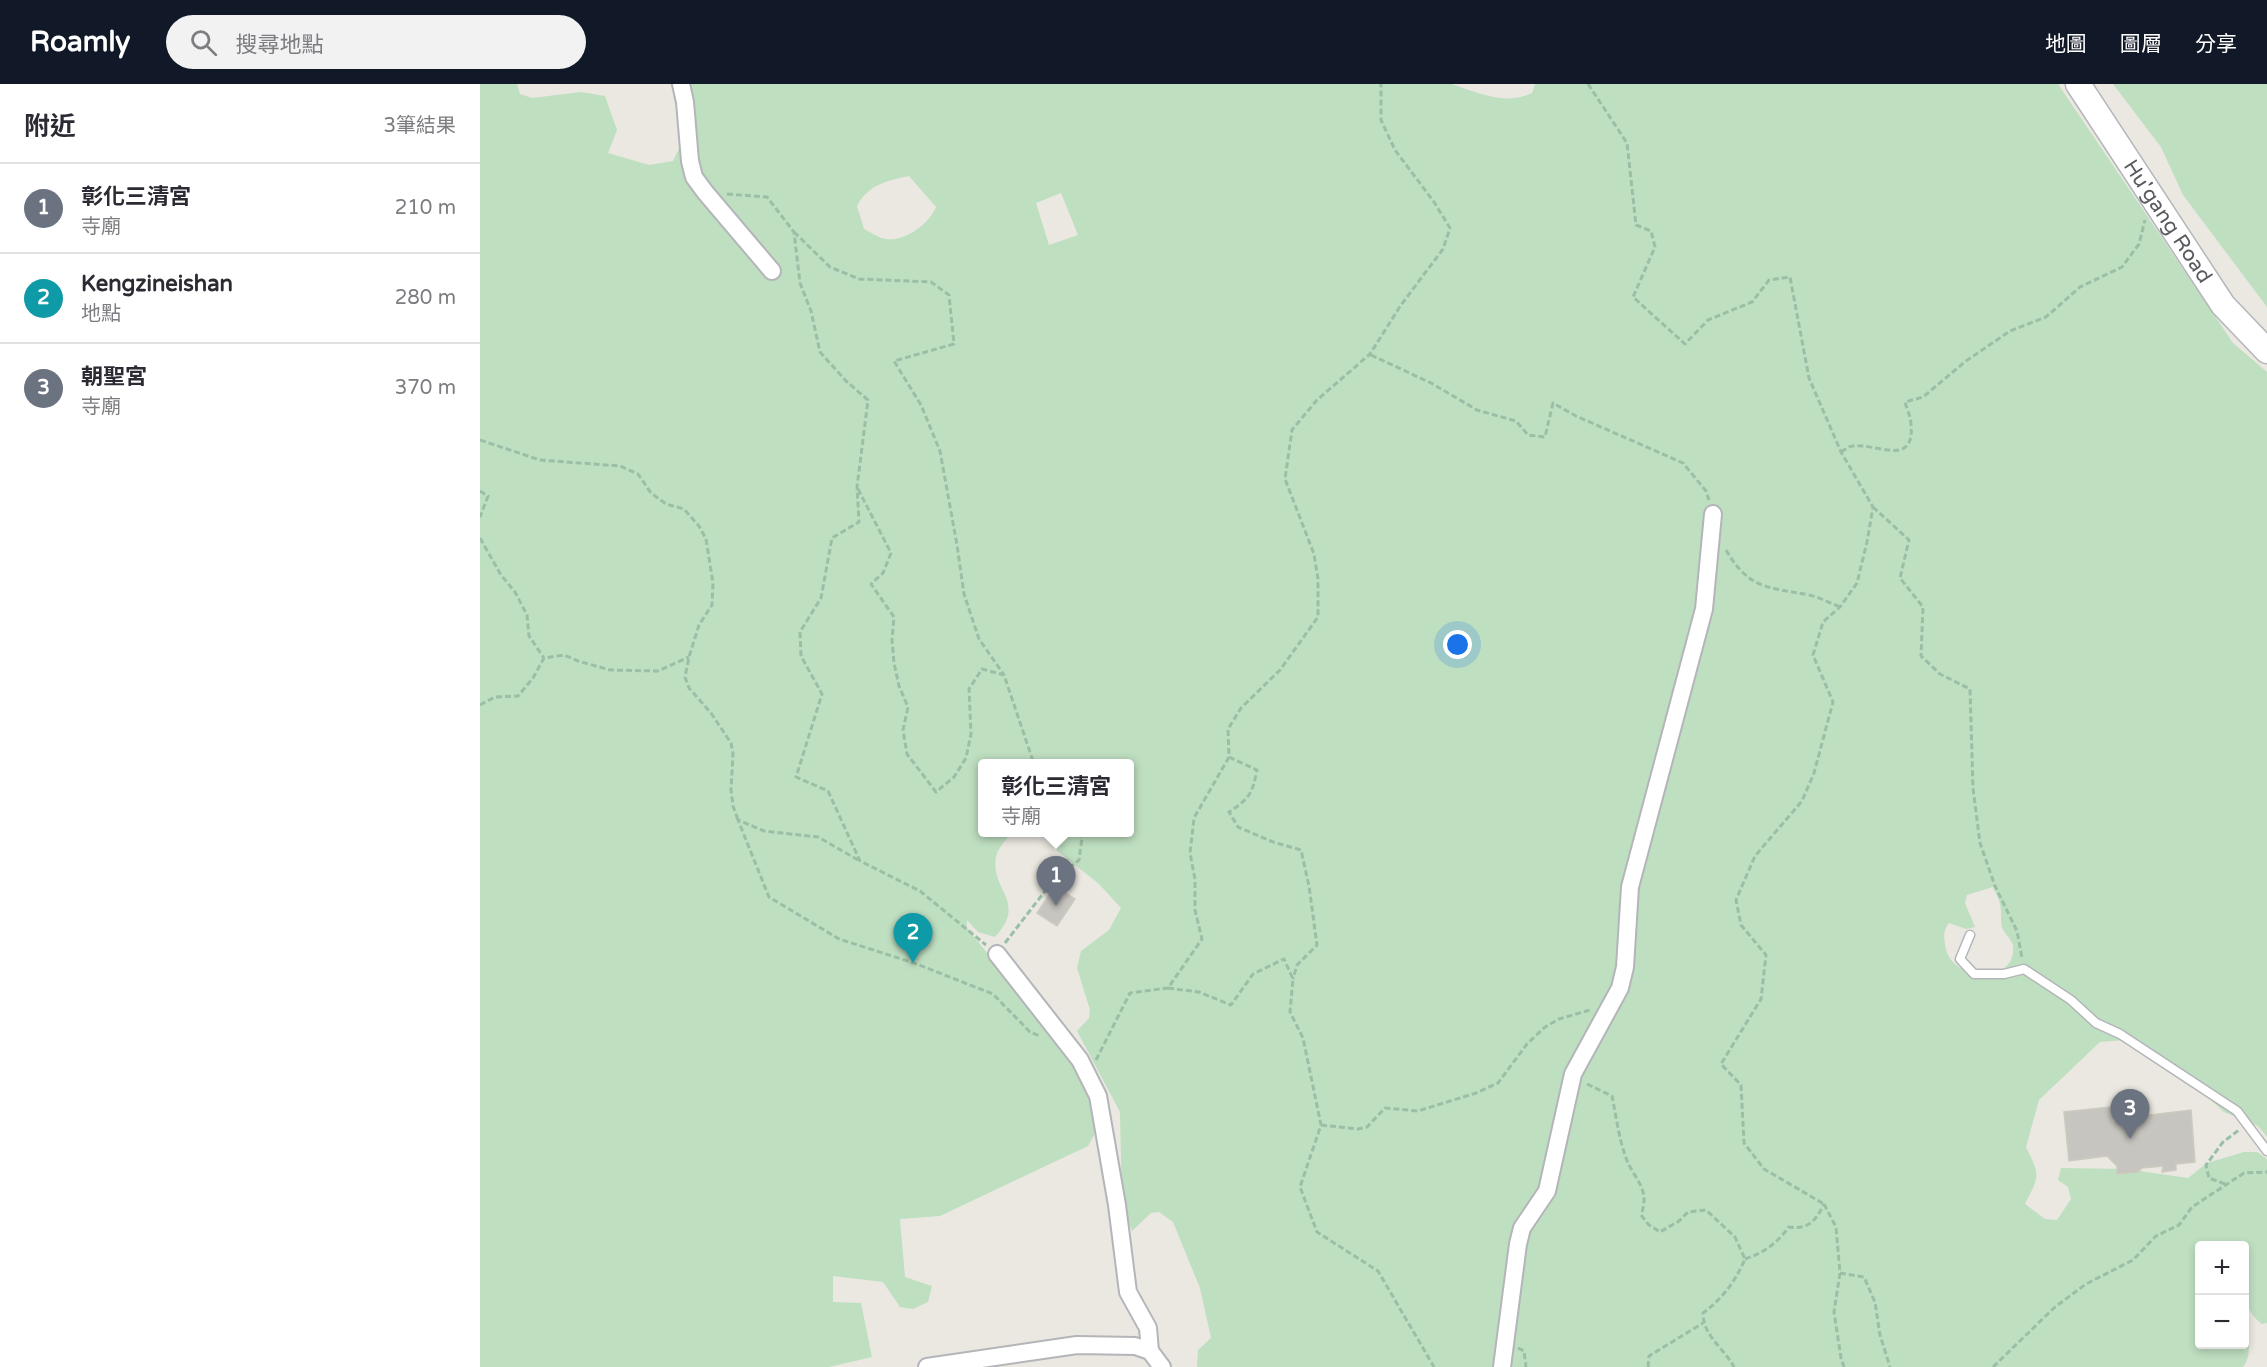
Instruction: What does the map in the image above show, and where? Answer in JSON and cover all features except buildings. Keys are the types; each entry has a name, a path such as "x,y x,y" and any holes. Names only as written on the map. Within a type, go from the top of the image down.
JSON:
{"main road":[{"name":"Hu'gang Road","path":"2078,84 2223,305 2267,351"}],"street":[{"path":"681,84 694,177 772,271"},
{"path":"1502,1367 1522,1228 1547,1191 1574,1074 1620,988 1625,967 1630,887 1704,609 1712,522"},
{"path":"997,954 1080,1060 1098,1096 1117,1205 1128,1292 1148,1328 1150,1351 1162,1367"},
{"path":"927,1367 1077,1345 1135,1346 1150,1351"}],"lane":[{"path":"1970,935 1960,959 1974,974 2004,974 2024,969 2071,1000 2096,1023 2120,1034 2237,1111 2267,1151"}],"path":[{"path":"1168,988 1202,939 1195,910 1195,879 1190,853 1194,818 1229,757 1228,729 1241,708 1280,670 1317,617 1317,579 1314,554 1285,478 1292,430 1317,400 1370,354 1443,249 1450,228 1434,202 1395,150 1381,120 1381,84"},
{"path":"1588,84 1627,143 1636,225 1651,231 1655,247 1633,297 1685,344 1708,320 1752,302 1769,280 1790,277 1809,378 1841,452 1873,507 1909,540 1900,578 1923,607 1921,656 1940,674 1970,689 1972,788 1980,843 1995,886 2017,931 2024,969"},
{"path":"705,192 767,197 794,232 830,267 859,279 931,282 949,295 954,344 894,361 921,405 940,451 964,594 979,639 1004,675 1033,759"},
{"path":"1841,452 1850,447 1889,451 1905,448 1910,443 1912,429 1905,402 1923,397 1966,361 2010,331 2046,317 2080,287 2122,267 2139,244 2145,218 2155,201"},
{"path":"794,232 800,283 811,311 820,352 846,381 868,400 857,487 859,522 832,538 821,598 800,632 801,656 822,694 796,777 828,791 860,861"},
{"path":"1370,354 1431,383 1477,410 1516,421 1528,435 1545,436 1553,403 1576,416 1683,463 1706,491 1712,522 1734,565 1755,584 1812,595 1840,607"},
{"path":"480,440 540,460 620,466 638,474 651,493 666,504 684,509 706,539 713,583 712,605 699,625 685,677 689,688 711,712 731,743 733,806 769,897 839,939 914,963 993,994 1030,1032 1068,1045"},
{"path":"857,487 891,553 883,573 870,584 894,617 892,640 894,663 899,686 908,706 903,730 907,754 936,792 954,777 966,758 971,734 969,689 982,669 1004,675"},
{"path":"480,491 488,496 480,523"},
{"path":"1844,1367 1840,1358 1834,1312 1840,1273 1836,1227 1824,1204 1764,1169 1744,1143 1742,1085 1721,1064 1761,999 1766,955 1741,925 1736,900 1755,856 1802,801 1814,773 1833,702 1813,655 1823,622 1840,607 1857,583 1868,542 1873,507"},
{"path":"480,538 501,574 515,592 527,615 529,636 544,658"},
{"path":"544,658 564,655 610,670 658,671 689,657"},
{"path":"480,705 495,697 518,696 533,678 544,658"},
{"path":"1229,757 1257,770 1252,791 1229,813 1238,827 1273,842 1301,850 1309,886 1317,945 1297,965 1293,979 1290,1012 1303,1038 1321,1125 1300,1187 1317,1232 1378,1271 1434,1367"},
{"path":"738,820 764,831 818,837 920,891 997,954 1052,882 1079,860 1081,837"},
{"path":"1080,1060 1096,1061 1130,993 1168,988 1199,992 1231,1005 1253,974 1284,959 1293,979"},
{"path":"1321,1125 1358,1129 1367,1127 1385,1108 1418,1111 1476,1094 1498,1083 1527,1044 1545,1027 1559,1019 1592,1010"},
{"path":"1574,1074 1584,1083 1612,1096 1626,1159 1638,1176 1644,1193 1644,1208 1641,1215 1649,1226 1660,1232 1679,1221 1688,1212 1706,1210 1735,1237 1745,1259 1736,1279 1718,1301 1703,1313 1703,1323 1712,1339 1730,1358 1734,1367"},
{"path":"2225,1184 2209,1178 2206,1165 2223,1142 2247,1125"},
{"path":"1993,1367 2055,1307 2086,1284 2133,1260 2156,1236 2179,1225 2192,1207 2244,1173 2267,1172"},
{"path":"1745,1259 1762,1254 1781,1238 1789,1227 1800,1229 1816,1219 1824,1204"},
{"path":"1840,1273 1864,1277 1875,1302 1880,1335 1890,1367"},
{"path":"1648,1367 1648,1356 1703,1323"}],"green space":[{"path":"480,84 517,84 520,94 532,98 581,92 605,96 617,130 608,153 649,165 673,161 687,130 687,115 672,84 1452,84 1492,97 1512,98 1532,93 1535,84 2058,84 2233,343 2267,372 2267,1137 2258,1126 2224,1112 2187,1078 2124,1040 2100,1042 2039,1100 2026,1147 2036,1170 2036,1181 2025,1204 2045,1219 2057,1220 2071,1199 2068,1187 2058,1180 2061,1168 2126,1169 2188,1178 2207,1163 2244,1152 2257,1152 2267,1159 2267,1323 2262,1324 2249,1308 2249,1241 2195,1241 2195,1349 2249,1349 2248,1358 2243,1367 1197,1367 1198,1350 1211,1338 1200,1288 1173,1222 1159,1212 1151,1213 1132,1231 1122,1208 1120,1112 1077,1031 1089,1018 1090,1010 1077,968 1081,951 1109,930 1121,908 1098,883 1057,851 1052,837 1134,837 1134,759 978,759 978,837 1008,837 997,854 996,869 1006,896 1008,914 1004,925 995,937 978,932 967,920 967,928 1085,1075 1098,1128 1088,1146 940,1216 900,1219 905,1277 932,1286 928,1302 913,1309 900,1307 883,1282 833,1276 833,1302 861,1303 872,1357 829,1367 480,1367","holes":["909,176 936,207 928,220 908,235 886,239 864,229 857,206 873,188 894,179","1061,193 1078,235 1049,245 1036,203","1993,887 1999,900 2002,927 2013,946 2011,959 2004,968 1994,973 1969,972 1957,966 1949,957 1945,944 1944,936 1949,923 1966,929 1975,927 1965,903 1967,895"]},
{"path":"2113,84 2267,84 2267,307 2183,195 2161,147"}],"place":[{"name":"彰化三清宮","path":"1056,906"},
{"name":"Kengzineishan","path":"913,963"},
{"name":"朝聖宮","path":"2130,1139"}]}
